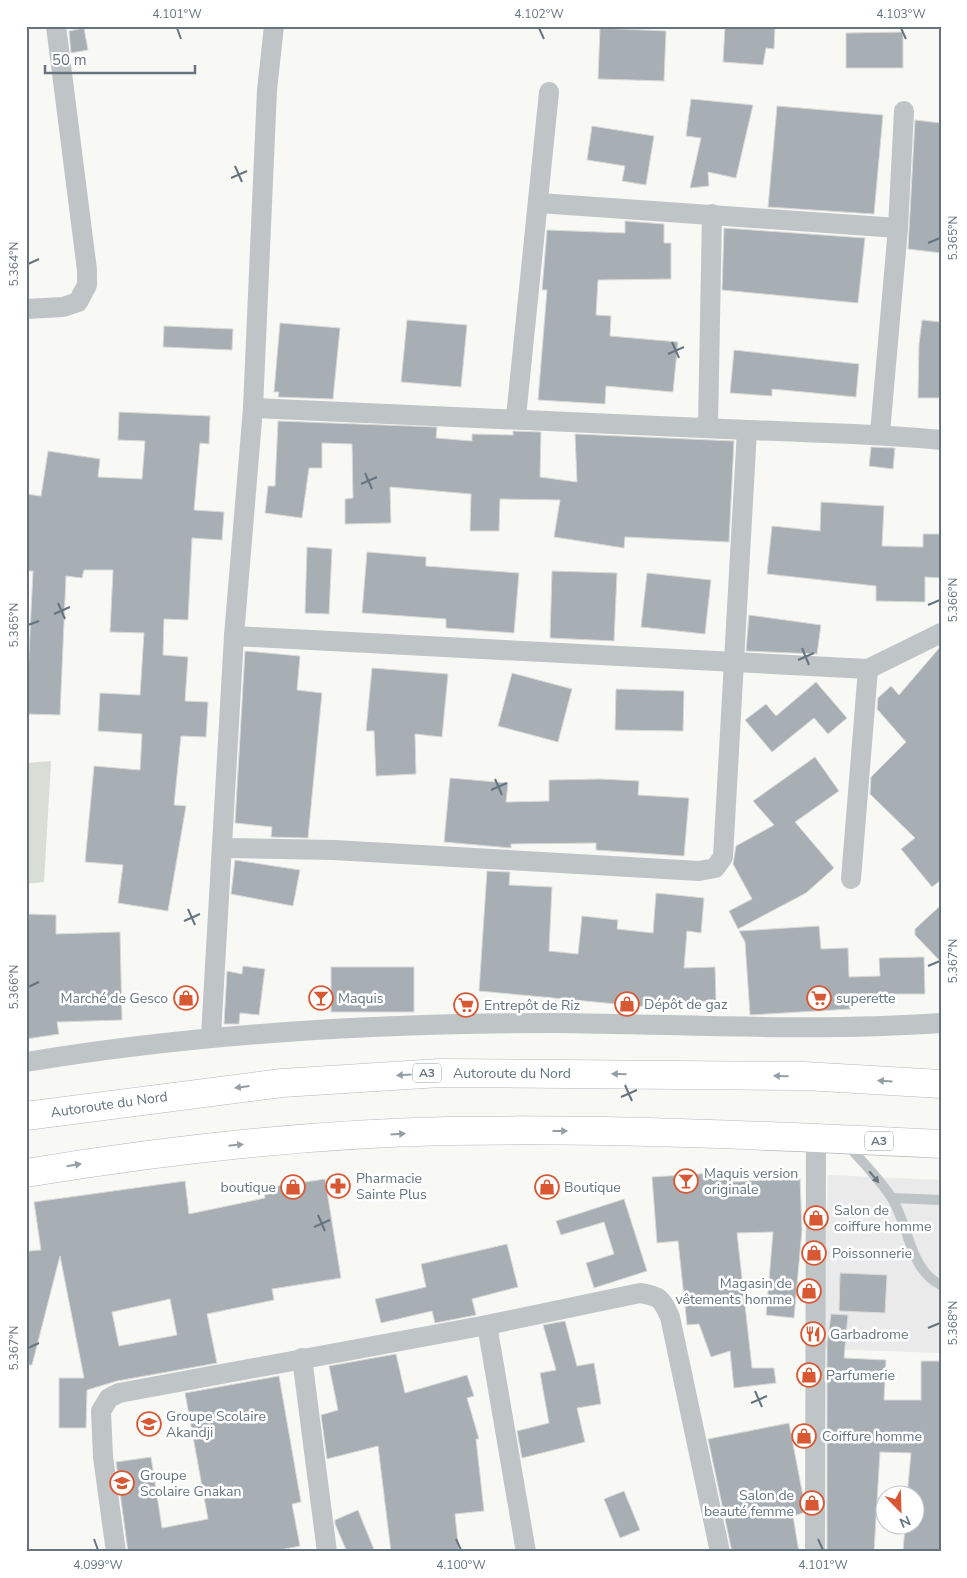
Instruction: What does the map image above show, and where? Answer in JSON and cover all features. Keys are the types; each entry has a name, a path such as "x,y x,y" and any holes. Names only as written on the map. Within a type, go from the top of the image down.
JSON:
{"highway":[{"name":"Autoroute du Nord","path":"26,1116 282,1082 440,1072 804,1076 938,1083"},
{"name":"A3","path":"26,1173 129,1156 296,1139 446,1131 638,1131 941,1144"}],"street":[{"path":"26,309 63,307 78,302 87,286 87,270 56,26"},
{"path":"211,1036 234,636 253,408 267,90 274,26"},
{"path":"516,417 549,92"},
{"path":"880,434 898,228 904,111"},
{"path":"539,203 898,228"},
{"path":"708,426 712,214"},
{"path":"253,408 516,417 708,426 747,430 880,434 941,440"},
{"path":"223,848 334,850 699,871 715,868 723,857 736,663 747,430"},
{"path":"234,636 868,669 941,633"},
{"path":"851,880 868,669"},
{"path":"26,1062 211,1036 312,1029 438,1025 639,1024 849,1028 941,1023"},
{"path":"814,1552 830,1139"},
{"path":"116,1552 103,1457 101,1410 109,1398 129,1390 487,1325 640,1293 656,1296 663,1302 670,1317 720,1552"},
{"path":"487,1325 526,1552"},
{"path":"302,1358 327,1552"}],"lane":[{"path":"830,1139 892,1198 920,1266 930,1280 941,1285"},
{"path":"892,1198 941,1200"}],"shaded area":[{"path":"51,761 44,882 26,884 26,763"},
{"path":"828,1175 941,1180 941,1353 827,1349 822,1345"}],"building":[{"path":"725,26 775,26 774,49 766,48 763,65 723,62"},
{"path":"84,28 88,50 71,53 69,31"},
{"path":"600,28 666,31 664,81 598,79"},
{"path":"903,32 903,68 846,68 846,33"},
{"path":"691,99 753,105 736,178 708,172 709,186 690,188 701,138 686,136"},
{"path":"777,106 883,115 874,214 768,207"},
{"path":"915,120 941,123 941,253 908,249"},
{"path":"592,126 654,136 646,185 622,181 625,166 587,160"},
{"path":"625,221 664,224 664,243 671,243 671,279 598,280 596,315 611,316 610,336 678,342 673,392 606,386 605,404 538,400 547,290 542,290 547,230 625,233"},
{"path":"724,228 865,238 858,303 722,290"},
{"path":"407,320 467,325 461,387 401,382"},
{"path":"922,320 941,322 941,398 918,398 919,344"},
{"path":"280,323 340,328 333,399 278,397 279,392 274,392"},
{"path":"164,326 233,329 232,350 163,347"},
{"path":"734,350 859,364 856,397 772,389 772,396 730,393"},
{"path":"119,412 210,416 209,444 200,443 194,510 224,512 222,540 192,538 188,620 164,619 163,655 188,657 185,701 208,702 206,737 181,736 174,805 186,806 168,911 118,903 123,865 85,862 94,766 140,770 142,734 98,731 100,693 140,695 144,633 110,632 113,570 84,570 82,578 66,576 60,715 26,714 33,571 26,571 26,494 41,496 48,451 100,459 98,477 142,479 145,441 118,440"},
{"path":"278,421 437,427 436,438 472,441 472,434 513,435 513,431 541,432 540,477 577,482 575,434 734,441 729,542 625,537 624,548 554,537 560,500 500,499 499,531 470,531 471,494 390,487 391,523 345,524 345,499 353,498 352,444 322,443 322,468 309,468 302,518 265,513 268,486 275,486"},
{"path":"871,447 895,448 893,469 869,466"},
{"path":"821,502 884,506 882,546 923,547 923,534 941,534 941,578 925,577 925,602 876,601 876,586 767,574 772,526 820,531"},
{"path":"307,547 332,549 329,614 305,613"},
{"path":"367,552 426,557 426,566 519,573 514,633 446,628 446,619 362,613"},
{"path":"552,571 617,573 614,641 550,638"},
{"path":"647,573 711,580 705,634 641,627"},
{"path":"749,615 821,625 817,654 746,651"},
{"path":"941,646 941,880 932,887 901,849 915,838 870,794 871,777 906,742 877,709 878,698 891,686 899,695"},
{"path":"245,651 300,656 297,690 322,693 308,838 271,837 272,827 235,823"},
{"path":"372,668 448,674 442,737 415,734 416,774 376,776 374,731 366,731"},
{"path":"512,673 572,689 558,742 498,726"},
{"path":"816,682 847,718 828,734 814,718 772,752 745,720 766,704 776,716"},
{"path":"616,689 684,691 683,731 615,730"},
{"path":"815,757 839,791 795,822 834,868 806,893 738,929 729,911 752,899 733,864 736,846 774,825 753,801"},
{"path":"450,778 508,783 506,802 549,801 549,780 601,779 639,781 638,795 689,798 684,856 596,850 596,843 511,844 511,848 444,842"},
{"path":"235,860 300,870 293,906 231,894"},
{"path":"487,871 510,872 509,885 552,887 549,951 578,954 582,916 618,920 617,929 653,933 656,893 704,898 701,933 687,931 684,968 715,967 716,1001 680,1002 680,1010 479,991"},
{"path":"941,905 941,962 915,935 915,929"},
{"path":"26,914 56,915 56,934 120,932 122,1020 57,1022 59,1034 26,1039"},
{"path":"819,926 821,949 848,948 849,977 880,976 879,958 924,957 925,994 850,994 851,1009 750,1015 745,942 739,931"},
{"path":"243,966 265,969 259,1015 240,1013 239,1024 224,1024 227,971 242,974"},
{"path":"331,967 414,967 414,1012 331,1012"},
{"path":"730,1172 731,1182 800,1178 802,1230 794,1318 766,1315 773,1232 737,1233 752,1368 774,1368 776,1383 734,1388 730,1351 711,1357 699,1324 687,1325 678,1241 657,1243 652,1177"},
{"path":"325,1179 341,1278 272,1289 274,1300 207,1314 217,1363 117,1381 87,1390 86,1428 59,1428 59,1378 84,1378 60,1256 32,1365 26,1365 26,1264 29,1251 41,1250 34,1202 185,1181 189,1214 265,1198 264,1188","holes":["170,1299 177,1335 119,1346 112,1312"]},
{"path":"624,1199 647,1271 594,1288 586,1263 614,1254 604,1222 561,1235 556,1221"},
{"path":"507,1244 518,1287 472,1299 476,1315 435,1323 432,1311 381,1323 375,1299 426,1287 421,1264"},
{"path":"840,1273 887,1275 885,1313 839,1311"},
{"path":"831,1314 848,1315 844,1358 886,1360 884,1400 921,1400 921,1361 941,1361 941,1552 903,1552 904,1536 924,1536 924,1486 908,1486 911,1453 880,1452 878,1486 874,1486 874,1552 827,1552 827,1343"},
{"path":"565,1321 577,1366 594,1363 601,1404 577,1408 585,1442 522,1458 517,1431 549,1423 540,1373 556,1370 543,1325"},
{"path":"396,1354 405,1393 467,1375 474,1396 467,1398 479,1439 476,1439 484,1511 455,1514 459,1552 391,1552 378,1446 327,1459 321,1415 338,1410 329,1366"},
{"path":"279,1376 301,1502 292,1504 300,1546 270,1552 128,1552 116,1462 151,1457 162,1528 208,1519 185,1393"},
{"path":"789,1423 803,1496 803,1513 793,1516 799,1552 732,1552 708,1439"},
{"path":"624,1491 640,1530 620,1538 604,1499"},
{"path":"358,1510 375,1552 347,1552 335,1524 335,1520"}],"place":[{"name":"Marché de Gesco","path":"186,998"},
{"name":"Maquis","path":"321,998"},
{"name":"superette","path":"819,998"},
{"name":"Dépôt de gaz","path":"627,1004"},
{"name":"Entrepôt de Riz","path":"466,1005"},
{"name":"Maquis version originale","path":"686,1181"},
{"name":"Pharmacie Sainte Plus","path":"338,1186"},
{"name":"boutique","path":"293,1187"},
{"name":"Boutique","path":"547,1187"},
{"name":"Salon de coiffure homme","path":"816,1218"},
{"name":"Poissonnerie","path":"814,1253"},
{"name":"Magasin de vêtements homme","path":"809,1291"},
{"name":"Garbadrome","path":"813,1334"},
{"name":"Parfumerie","path":"809,1375"},
{"name":"Groupe Scolaire Akandji","path":"149,1424"},
{"name":"Coiffure homme","path":"804,1436"},
{"name":"Groupe Scolaire Gnakan","path":"122,1483"},
{"name":"Salon de beauté femme","path":"812,1503"}]}
